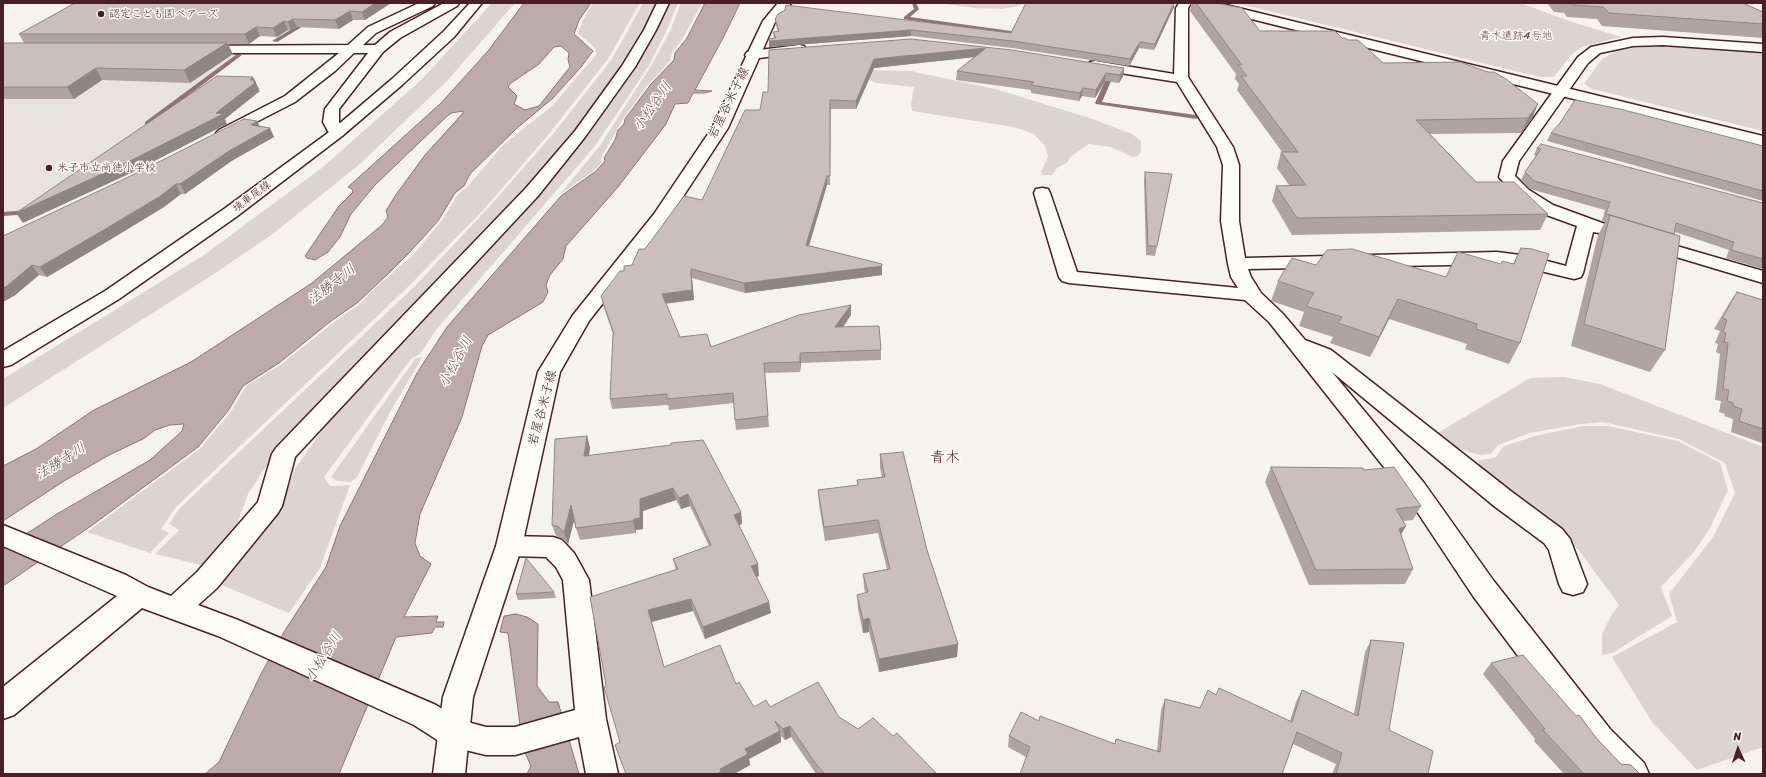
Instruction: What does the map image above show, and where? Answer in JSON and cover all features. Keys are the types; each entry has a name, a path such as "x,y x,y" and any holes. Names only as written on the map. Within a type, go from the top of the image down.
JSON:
{"street":[{"path":"207,142 290,99 330,68 372,30 429,3"},
{"path":"337,133 331,122 332,109 378,49 395,36 453,3"},
{"name":"境車尾線","path":"3,360 112,295 230,213 337,133 397,82 443,40 476,3"},
{"path":"175,609 207,580 269,506 284,454 532,192 580,134 628,67 650,30 663,3"},
{"name":"岩屋谷米子線","path":"449,774 458,697 509,546 550,372 580,319 661,217 720,128 752,55 769,21 785,3"},
{"path":"1185,3 1182,8 1181,79 1225,147 1231,165 1230,221 1237,264 1241,277 1251,294 1276,318 1415,489 1482,588 1595,733 1634,774"},
{"path":"1204,3 1763,141"},
{"path":"1763,48 1663,41 1633,42 1607,46 1596,50 1583,60 1562,92 1534,143 1510,163 1507,177 1523,194 1547,209 1586,224 1763,278"},
{"path":"752,55 808,48"},
{"path":"185,49 378,49"},
{"path":"1081,63 1181,79"},
{"path":"1042,192 1069,277 1233,294 1251,294"},
{"path":"1237,264 1497,258 1528,262 1574,273 1586,224"},
{"path":"1296,342 1324,355 1503,500 1522,512 1553,536 1561,546 1573,584"},
{"path":"3,536 175,609 228,628 425,714 453,734 486,741 515,741 581,722"},
{"path":"509,546 553,547 565,560 576,580 581,722 602,774"},
{"path":"3,705 127,589"}],"shaded area":[{"name":"米子市立尚徳小学校","path":"3,53 241,53 147,122 157,124 32,212 3,213"}],"green space":[{"path":"492,3 515,3 447,81 360,164 274,233 217,272 3,408 3,379 204,255 323,167 421,80"},
{"path":"593,3 640,3 608,59 549,134 486,207 411,284 176,507 161,529 169,533 150,553 87,532 201,448 232,410 246,386 282,364 334,322 361,303 374,289 414,254 442,220 458,194 469,185 503,145 552,106 596,55 596,49 578,33 583,20"},
{"path":"643,3 660,3 646,32 574,132 508,210 277,450 248,494 235,530 212,561 201,565 155,554 179,530 169,524 179,509 416,285 489,207 553,134 612,59"},
{"path":"668,3 678,3 666,32 648,67 595,146 436,330 420,354 411,359 324,477 330,486 350,485 320,568 289,613 219,584 281,510 295,469 327,423 553,176 597,120 646,48"},
{"path":"681,3 702,3 683,38 672,53 670,61 645,88 623,119 601,158 602,162 592,172 559,195 599,147 651,66 670,31"},
{"path":"937,3 1021,3 1019,6 1002,9 974,8"},
{"name":"青木遺跡4号地","path":"1236,3 1521,3 1566,20 1621,37 1582,47 1572,54 1554,77 1540,77"},
{"path":"1662,46 1763,52 1763,131 1592,89 1584,84 1602,59 1617,51"},
{"path":"863,70 911,71 995,89 1090,118 1132,134 1141,141 1141,152 1138,156 1133,157 1111,147 1089,144 1070,157 1068,162 1057,168 1052,175 1042,175 1041,172 1048,157 1045,146 1034,134 1014,127 912,111 911,105 914,87 876,83 864,78"},
{"path":"422,358 390,412 357,477 351,482 337,481 331,477 415,359"},
{"path":"1564,377 1600,384 1763,447 1763,747 1697,770 1652,722 1612,657 1677,622 1669,594 1713,537 1735,493 1725,463 1679,439 1603,422 1580,424 1530,433 1498,445 1491,454 1478,455 1449,445 1436,434 1530,378"},
{"path":"1583,426 1608,426 1678,441 1720,463 1728,490 1709,530 1693,553 1661,587 1672,616 1612,653 1602,655 1602,634 1611,616 1619,605 1581,553 1552,523 1502,489 1477,461 1496,457 1504,446 1535,436"}],"water":[{"name":"法勝寺川","path":"524,3 591,3 579,20 574,34 593,51 581,67 553,98 516,129 470,174 464,186 455,193 438,221 388,274 357,303 331,321 279,363 243,386 228,411 198,447 91,526 3,586 3,549 57,514 150,460 182,431 184,424 170,425 155,430 143,439 109,455 64,481 3,521 3,466 36,449 94,410 191,362 312,283 382,225 388,217 386,211 395,196 425,155 463,113 463,111 451,113 375,185 351,214 340,237 328,252 315,260 305,256 339,206 353,192 352,189 348,187 441,103 488,51","holes":["561,46 569,53 568,60 570,67 539,106 525,110 514,104 517,96 508,87 511,83 539,64 554,47"]},
{"name":"小松谷川","path":"705,3 740,3 695,90 712,91 693,93 688,103 675,104 666,124 618,187 566,246 563,259 550,275 546,285 548,292 543,302 488,335 482,346 462,417 420,514 415,543 420,556 431,564 404,617 438,616 436,622 444,622 443,627 435,627 432,633 396,637 339,774 205,774 219,762 260,676 284,632 326,567 340,526 417,373 447,327 561,196 596,171 605,161 604,158 615,140 618,130 624,124 625,119 651,84 674,60 675,53 687,38"},
{"path":"516,614 527,617 538,624 537,686 549,702 558,702 579,774 527,774 531,766 523,748 508,633 500,632 504,616"}],"building":[{"path":"75,3 375,3 362,12 350,11 335,20 293,19 288,22 284,21 273,28 256,27 245,34 19,34"},
{"path":"1026,3 1174,3 1155,44 1140,42 1130,59 1013,41 911,30 769,41 769,39 776,38 773,32 779,31 775,19 778,14 785,10 786,5 1011,33"},
{"path":"1196,3 1216,3 1242,8 1260,31 1335,31 1342,38 1348,40 1358,40 1383,63 1460,62 1488,72 1494,72 1506,79 1538,104 1528,118 1416,120 1476,182 1514,182 1548,214 1297,218 1276,186 1306,185 1281,152 1298,152 1241,76 1247,76 1238,65 1242,65"},
{"path":"1572,3 1743,3 1763,12 1763,24 1609,13 1603,7 1573,5"},
{"path":"911,39 1012,50 1124,68 1120,75 1106,73 1096,90 1083,88 1080,93 1031,85 1034,82 957,71 986,48 874,59 856,101 830,100 830,176 827,176 806,245 882,264 882,266 744,283 691,269 692,290 662,294 680,337 707,334 711,347 799,315 851,305 835,327 879,326 881,350 800,353 800,362 764,363 768,416 735,420 733,393 667,399 667,394 610,399 614,334 601,296 620,271 624,271 624,266 632,265 639,249 645,249 684,196 702,200 745,110 760,110 763,92 768,92 769,50"},
{"path":"3,43 227,43 184,70 96,68 67,87 3,87"},
{"path":"217,76 253,77 250,80 255,80 253,82 256,82 216,113 223,114 126,163 16,213"},
{"path":"1575,100 1620,109 1763,146 1763,191 1551,133 1560,123"},
{"path":"244,119 257,121 251,125 270,128 229,151 180,184 176,184 159,197 40,267 32,265 3,288 3,236 139,172"},
{"path":"1541,144 1763,203 1763,259 1731,250 1734,242 1676,223 1674,234 1606,214 1610,202 1534,181 1525,172 1541,149 1537,148"},
{"path":"1145,172 1172,174 1157,246 1148,246"},
{"path":"1610,215 1680,236 1665,350 1584,324"},
{"path":"1521,248 1532,249 1549,254 1520,343 1476,329 1477,324 1398,299 1379,337 1338,323 1342,317 1306,306 1314,293 1278,281 1292,258 1316,265 1327,250 1352,249 1446,277 1458,252 1501,264 1502,261 1514,264"},
{"path":"1737,292 1763,300 1763,429 1739,421 1742,409 1733,406 1733,403 1727,401 1729,390 1723,389 1728,343 1724,342 1726,333 1723,332 1727,320 1722,318"},
{"path":"587,436 584,456 671,445 671,443 703,440 741,512 734,515 758,564 751,566 769,602 703,627 691,599 648,610 664,667 720,645 736,684 739,682 754,707 766,700 770,707 818,682 839,717 858,729 873,718 893,736 897,733 937,774 825,774 816,764 790,726 783,729 775,721 780,731 745,749 748,754 720,769 721,771 717,774 626,774 615,745 620,742 604,687 606,687 605,679 590,597 678,569 673,559 711,545 688,494 679,498 673,488 640,499 640,518 634,519 633,521 576,528 571,505 564,533 559,527 552,525 555,439"},
{"path":"903,452 927,550 958,644 879,659 869,618 863,620 857,595 868,592 863,574 890,569 878,520 824,527 818,490 858,485 857,480 885,477 880,454"},
{"path":"1271,467 1363,468 1364,470 1394,467 1421,506 1396,509 1406,526 1399,529 1413,569 1316,570"},
{"path":"526,558 554,592 516,594"},
{"path":"1371,640 1404,643 1389,730 1433,751 1428,774 1336,774 1342,753 1297,732 1282,774 1020,774 1030,747 1009,736 1021,712 1039,721 1040,716 1115,744 1116,739 1160,752 1165,699 1200,708 1208,690 1216,695 1219,688 1292,722 1302,690 1358,716"},
{"path":"1523,655 1576,716 1579,715 1597,739 1621,764 1631,765 1640,774 1584,774 1543,730 1545,729 1491,663"}],"waterway":[{"path":"914,3 917,9 906,18 1011,33"},
{"path":"275,41 308,21"},
{"path":"157,125 158,124 147,123 239,55"},
{"path":"1112,72 1098,103 1196,117"},
{"path":"3,214 28,212"}],"place":[{"name":"認定こども園ベアーズ","path":"101,14"},
{"name":"米子市立尚徳小学校","path":"49,168"}],"district":[{"name":"青木","path":"945,458"}]}
